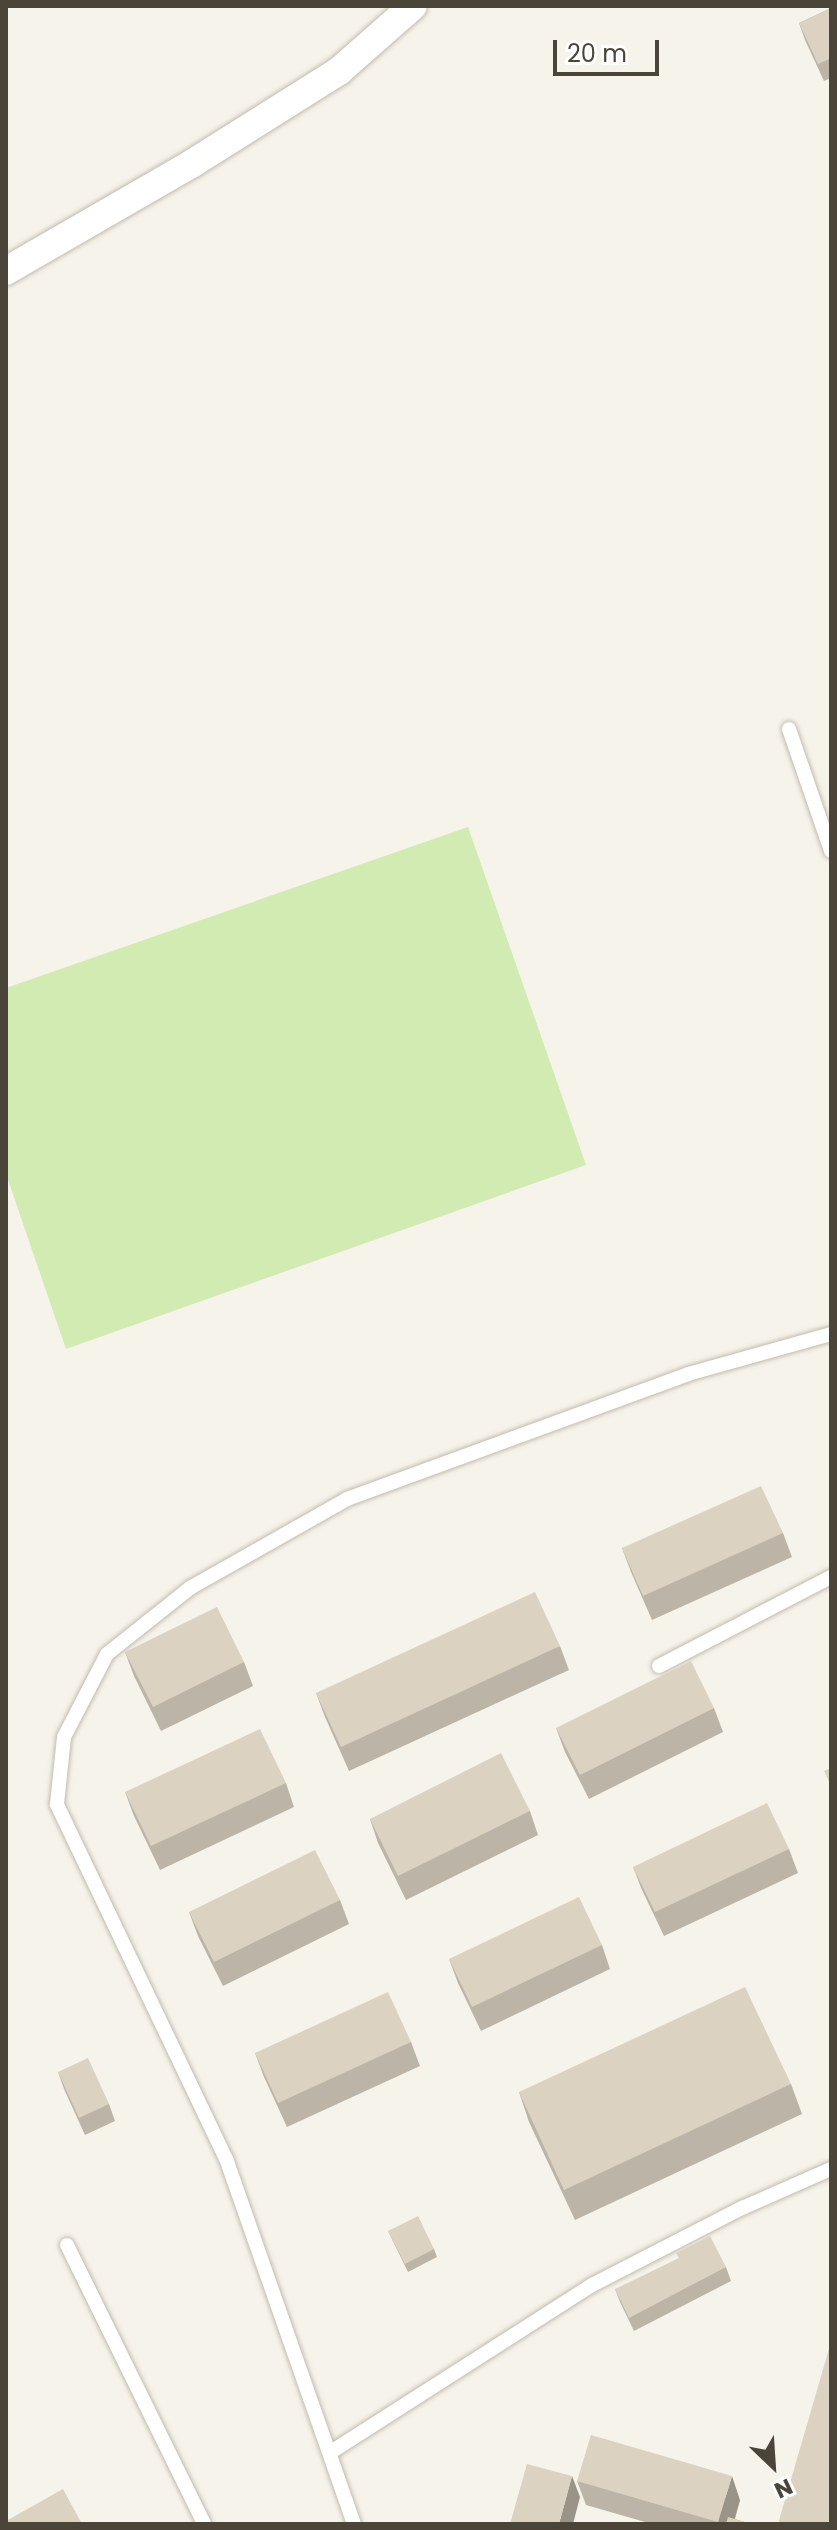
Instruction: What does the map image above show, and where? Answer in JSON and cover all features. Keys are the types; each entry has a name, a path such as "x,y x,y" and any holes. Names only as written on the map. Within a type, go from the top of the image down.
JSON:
{"street":[{"path":"6,271 193,163 339,71 413,6"}],"lane":[{"path":"789,729 831,851"},
{"path":"354,2524 227,2161 57,1804 64,1737 107,1654 190,1588 347,1499 688,1374 831,1334"},
{"path":"659,1666 831,1577"},
{"path":"331,2452 592,2285 742,2208 831,2169"},
{"path":"67,2245 204,2524"}],"green space":[{"path":"468,827 586,1165 66,1349 6,1174 6,988"}],"building":[{"path":"831,8 831,58 818,64 799,23"},
{"path":"761,1486 783,1533 643,1596 622,1548"},
{"path":"535,1592 560,1646 341,1747 316,1693"},
{"path":"217,1607 244,1662 153,1707 125,1652"},
{"path":"691,1661 714,1708 580,1775 556,1728"},
{"path":"260,1729 286,1783 151,1846 125,1792"},
{"path":"501,1753 530,1811 398,1876 370,1819"},
{"path":"831,1768 831,1786 824,1771"},
{"path":"767,1803 789,1849 655,1912 633,1867"},
{"path":"315,1850 340,1900 214,1962 189,1912"},
{"path":"579,1897 602,1945 472,2007 449,1959"},
{"path":"745,1987 791,2084 564,2190 519,2092"},
{"path":"388,1992 411,2042 278,2103 255,2053"},
{"path":"88,2058 109,2104 79,2118 58,2072"},
{"path":"418,2216 434,2249 405,2264 388,2231"},
{"path":"710,2236 726,2267 629,2318 615,2289 679,2258 676,2253"},
{"path":"831,2342 831,2519 829,2524 778,2524"},
{"path":"591,2435 732,2476 718,2522 577,2481"},
{"path":"527,2464 572,2476 559,2524 510,2524"},
{"path":"63,2489 82,2524 6,2524 6,2521"},
{"path":"728,2517 751,2524 726,2524"}]}
